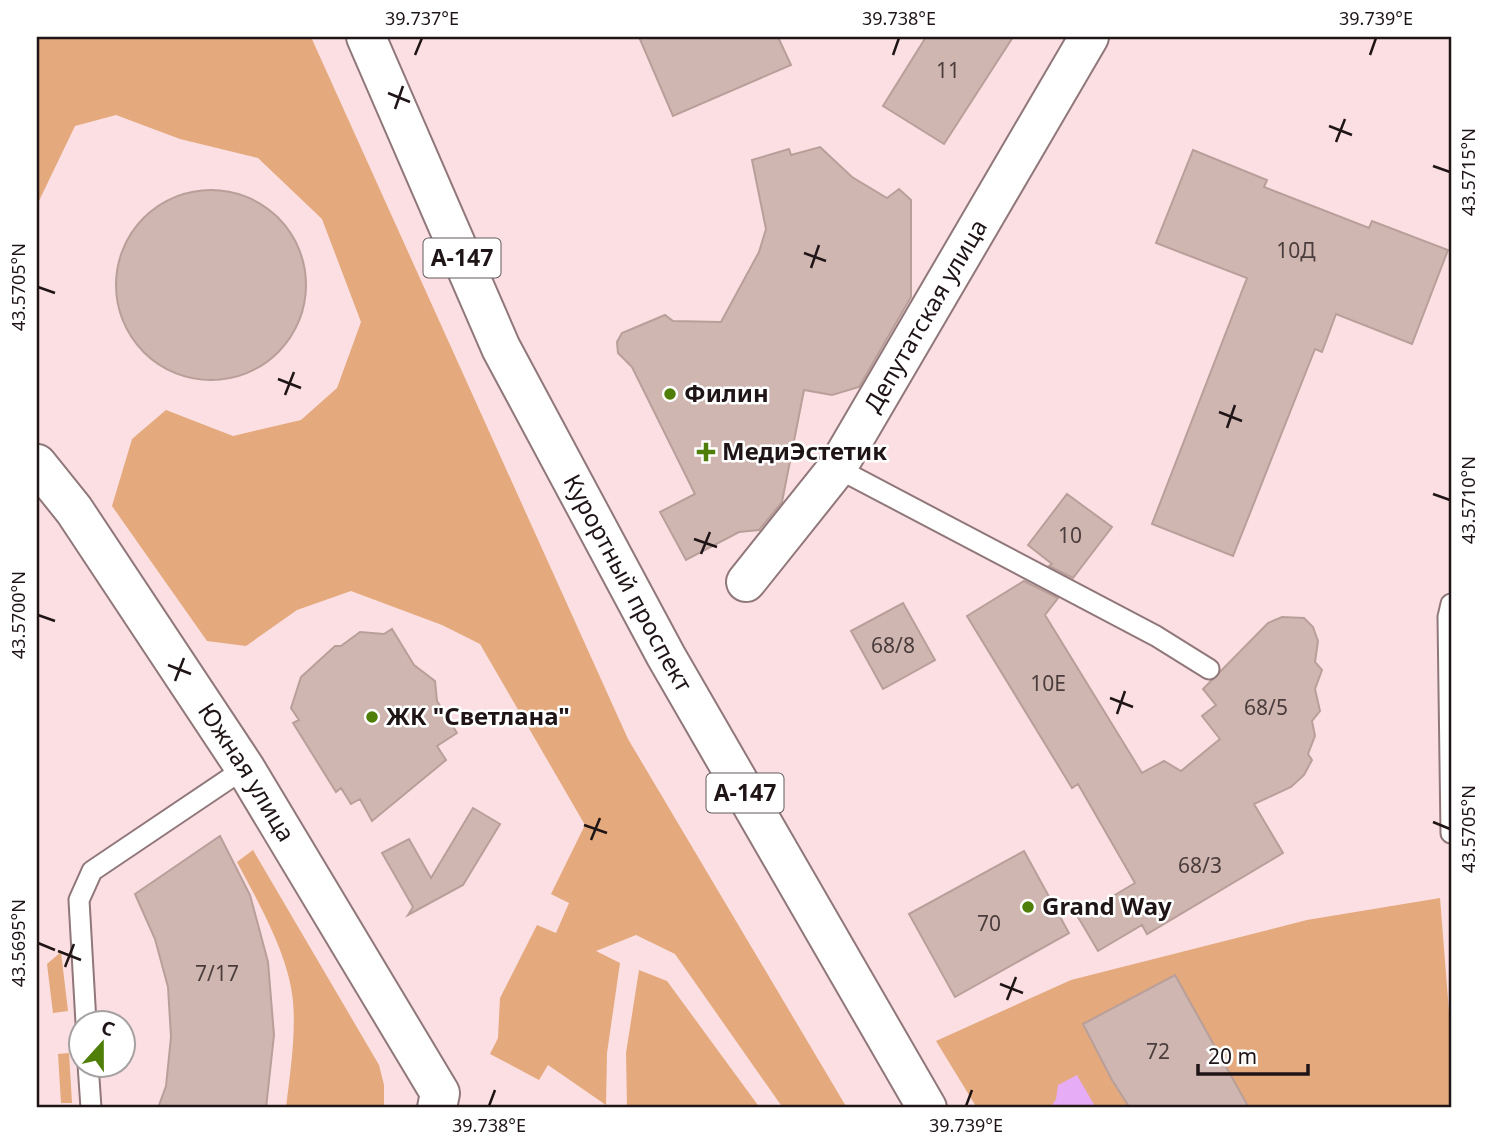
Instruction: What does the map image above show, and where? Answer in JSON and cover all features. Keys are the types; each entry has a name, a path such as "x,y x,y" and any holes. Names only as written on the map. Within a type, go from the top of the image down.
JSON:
{"street":[{"name":"Курортный проспект","path":"366,37 501,348 666,656 927,1108"},
{"name":"Депутатская улица","path":"746,582 837,468 1089,37"},
{"name":"Южная улица","path":"37,464 74,510 245,768 438,1101"}],"lane":[{"path":"837,468 1156,636 1209,669"},
{"path":"1451,604 1448,617 1451,833"},
{"path":"85,1009 79,900 92,872 245,768"},
{"path":"90,1078 91,1108"}],"shaded area":[{"path":"37,37 311,37 628,739 847,1108 783,1108 675,954 636,935 596,951 620,963 607,1053 606,1105 548,1065 539,1080 490,1054 498,1038 500,998 537,925 556,933 569,903 551,894 585,825 480,644 442,625 351,591 297,610 246,646 207,641 112,506 132,439 166,410 233,436 301,420 337,388 361,322 322,219 258,158 180,139 116,115 75,126 37,205"},
{"path":"253,850 379,1065 384,1085 384,1108 286,1108 293,1041 293,1001 286,965 279,947 237,862"},
{"path":"1440,898 1451,1037 1451,1108 977,1108 936,1041 1071,980 1307,920"},
{"path":"61,952 66,1011 53,1013 47,964"},
{"path":"639,970 667,981 760,1108 627,1108 626,1053"},
{"path":"66,1053 66,1078 70,1078 72,1103 61,1103 58,1054"},
{"path":"1077,1075 1096,1108 1050,1108 1056,1099 1058,1085"}],"building":[{"path":"639,37 778,37 791,65 673,116"},
{"path":"926,37 1013,37 944,144 883,106"},
{"path":"820,147 852,177 887,198 899,189 911,200 911,297 859,387 832,395 804,390 782,502 759,530 739,532 686,560 660,512 695,494 632,367 618,353 617,342 622,333 665,315 673,321 721,322 759,252 766,229 752,160 789,149 791,155"},
{"path":"1193,150 1267,180 1264,187 1369,228 1372,221 1448,250 1412,344 1336,314 1322,352 1315,349 1233,556 1152,524 1247,278 1156,243"},
{"path":"211,190 247,197 278,218 299,249 306,285 299,321 278,352 247,373 211,380 175,373 144,352 123,321 116,285 123,249 144,218 175,197"},
{"path":"1067,494 1112,527 1073,578 1049,566 1052,564 1028,545"},
{"path":"1024,581 1058,598 1045,615 1142,773 1164,761 1181,771 1220,739 1202,716 1216,705 1203,689 1268,623 1282,617 1304,618 1313,627 1318,641 1315,662 1322,670 1315,689 1320,711 1312,721 1315,736 1308,754 1312,760 1304,775 1291,787 1254,804 1283,853 1147,934 1142,925 1098,951 1078,917 1135,883 1078,784 1072,788 967,616"},
{"path":"903,603 935,660 883,689 851,631"},
{"name":"ЖК \"Светлана\"","path":"392,629 414,665 435,681 437,701 457,733 437,746 446,760 372,821 360,799 351,804 341,788 336,792 293,723 299,720 291,708 301,677 335,646 341,646 360,632 384,634"},
{"path":"473,808 500,824 463,885 408,915 413,907 382,853 409,839 431,878"},
{"path":"220,836 250,895 268,962 274,1035 266,1108 158,1108 166,1086 171,1037 168,987 155,939 135,894"},
{"path":"1024,851 1069,933 955,997 909,914"},
{"path":"1175,975 1249,1108 1130,1108 1112,1080 1083,1024"}],"place":[{"name":"Филин","path":"670,394"},
{"name":"МедиЭстетик","path":"706,452"},
{"name":"ЖК \"Светлана\"","path":"372,717"},
{"name":"Grand Way","path":"1028,907"}]}
